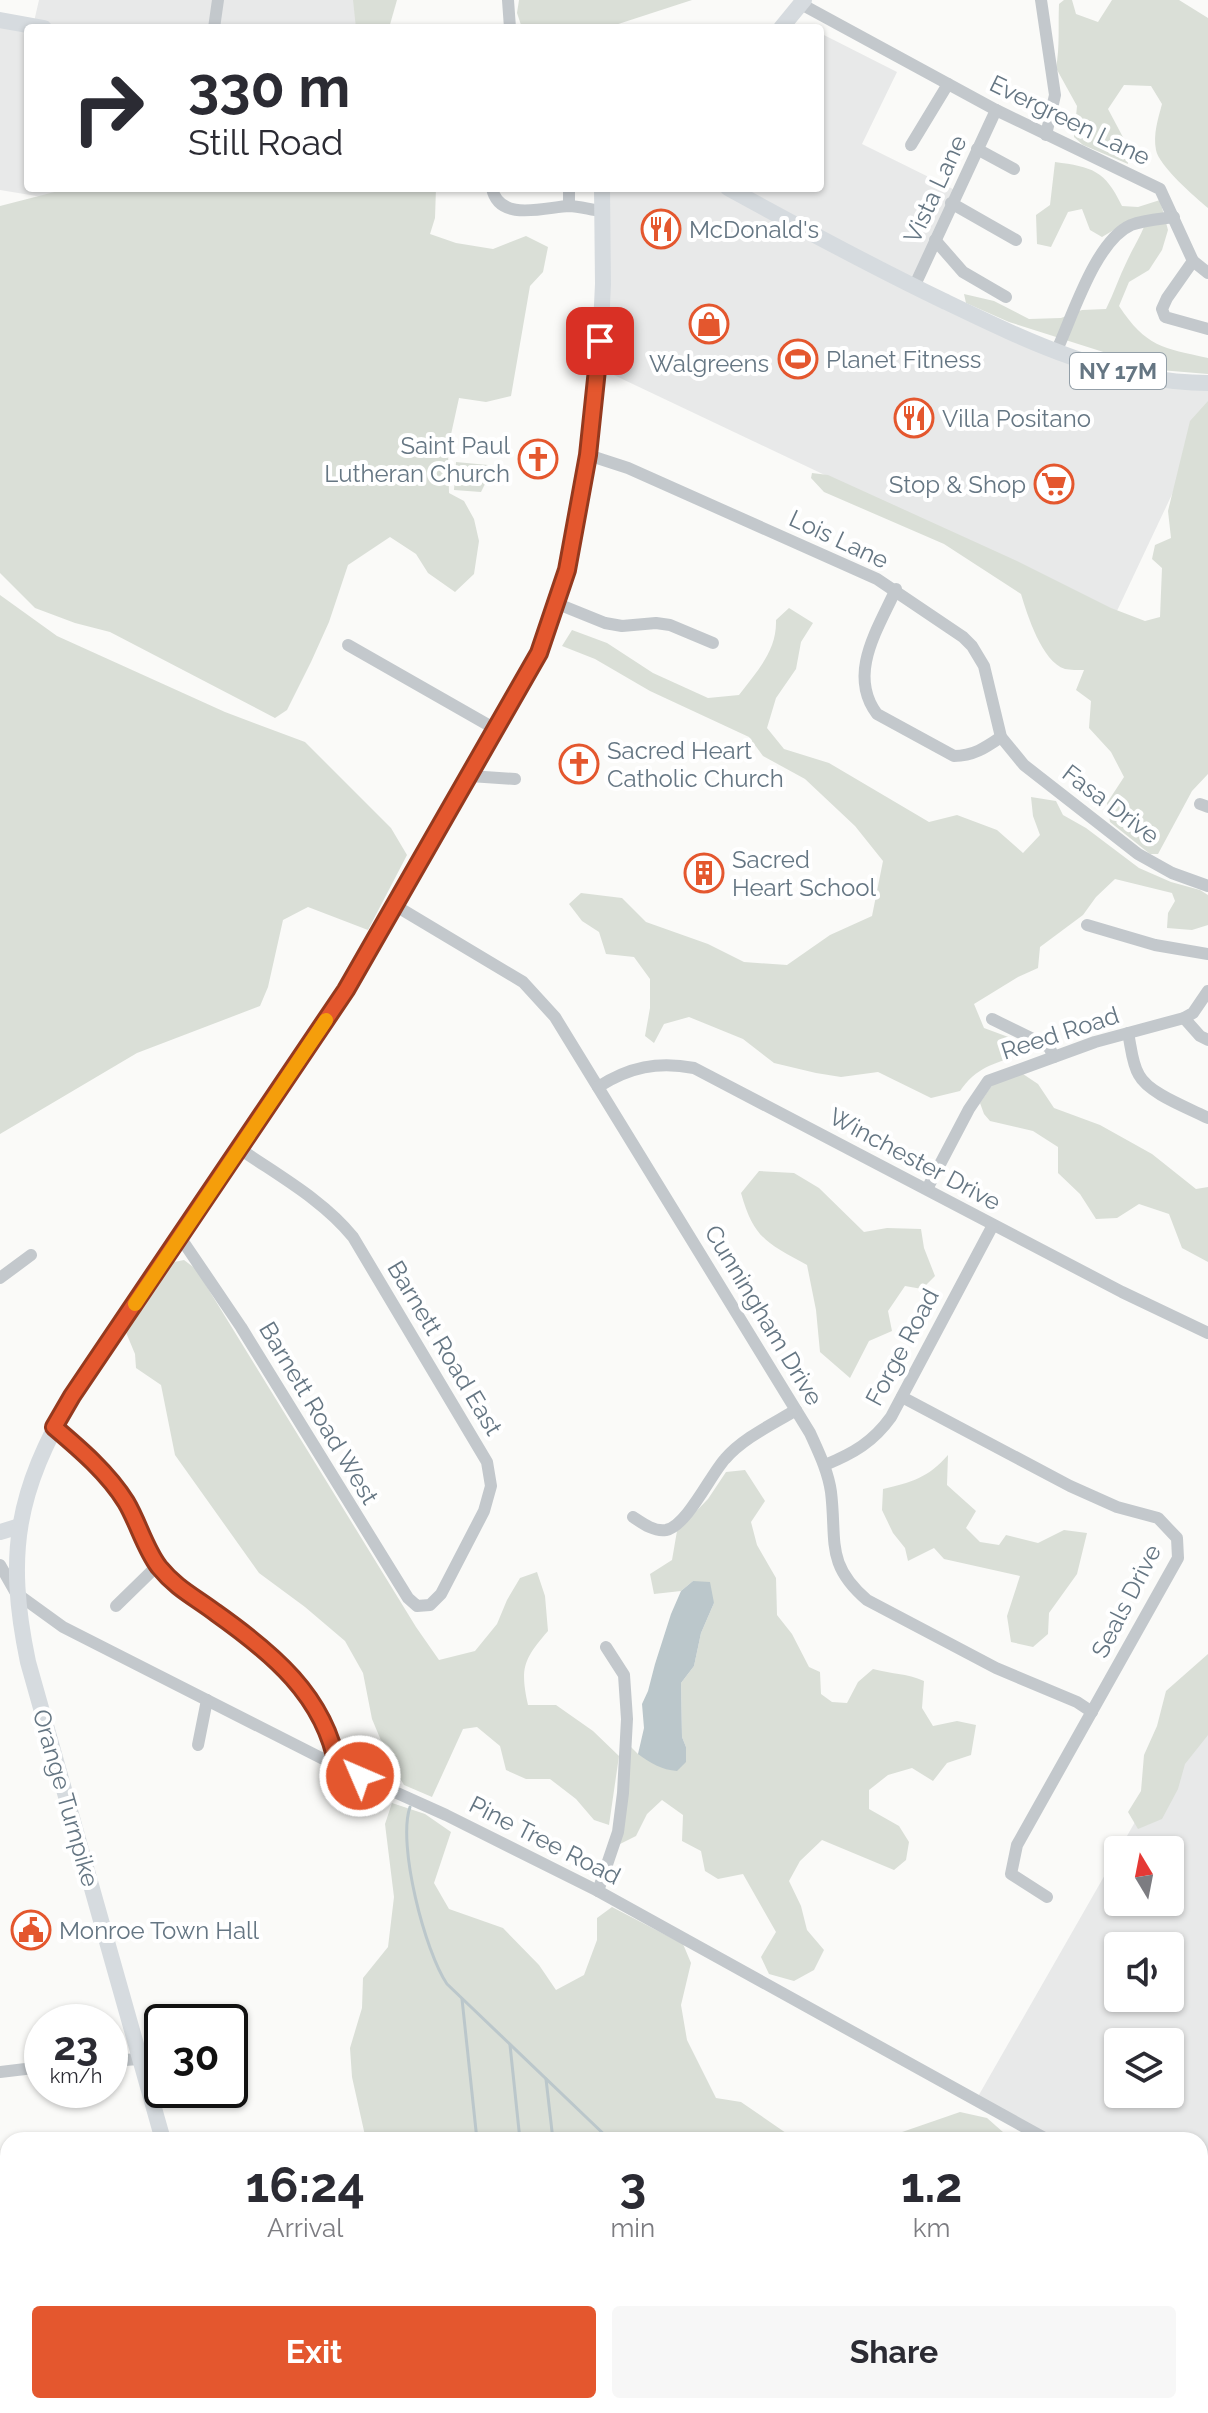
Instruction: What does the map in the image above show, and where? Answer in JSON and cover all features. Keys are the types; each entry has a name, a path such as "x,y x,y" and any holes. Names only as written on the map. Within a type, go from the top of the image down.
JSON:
{"main road":[{"path":"784,24 803,2"},
{"path":"0,20 24,24"},
{"name":"Orange Turnpike","path":"161,2132 28,1662 16,1593 20,1526 35,1468 72,1396 346,990 539,653 567,570 588,455 599,368 603,271 602,192"},
{"name":"NY 17M","path":"736,192 914,287 1056,352 1100,367 1160,379 1208,383"},
{"path":"0,1532 20,1526"}],"street":[{"path":"215,24 218,0"},
{"path":"508,0 510,24"},
{"path":"1041,0 1055,95 1046,135"},
{"name":"Evergreen Lane","path":"803,2 996,110 1154,184 1164,194 1193,261"},
{"path":"911,145 948,84"},
{"name":"Vista Lane","path":"914,287 996,110"},
{"path":"977,149 1014,169"},
{"path":"493,192 502,204 516,210 569,206 601,211"},
{"path":"569,192 569,206"},
{"path":"951,203 1016,240"},
{"path":"1056,352 1093,269 1113,237 1131,225 1174,217"},
{"path":"935,240 963,272 1006,297"},
{"path":"1208,273 1193,261 1162,309 1165,317 1208,329"},
{"name":"Lois Lane","path":"588,455 628,468 896,589 972,646 984,666 1001,737"},
{"path":"896,589 868,653 863,687 869,703 877,714 954,756 979,752 1001,737"},
{"path":"558,604 605,623 622,626 670,625 713,643"},
{"path":"348,645 497,730"},
{"name":"Fasa Drive","path":"1001,737 1024,765 1138,854 1172,873 1208,886"},
{"path":"470,776 515,779"},
{"name":"Cunningham Drive","path":"396,906 523,982 555,1017 796,1410 825,1465 831,1490 834,1553 840,1571 853,1588 867,1600 985,1662 1077,1702 1092,1712"},
{"path":"1087,925 1155,945 1208,954"},
{"path":"1208,991 1193,1013 1184,1018 1200,1036 1208,1040"},
{"name":"Reed Road","path":"927,1189 982,1087 997,1076 1184,1018"},
{"path":"992,1019 1049,1047 1054,1057"},
{"path":"1128,1033 1136,1072 1141,1080 1208,1118"},
{"name":"Winchester Drive","path":"598,1087 630,1070 651,1064 694,1068 1122,1292 1208,1333"},
{"name":"Barnett Road East","path":"240,1149 339,1220 353,1237 487,1462 491,1486 484,1511 441,1594 430,1605 423,1607"},
{"name":"Forge Road","path":"825,1465 854,1453 868,1443 891,1417 993,1225"},
{"name":"Barnett Road West","path":"180,1237 241,1327 408,1598 423,1607"},
{"path":"0,1278 31,1255"},
{"name":"Seals Drive","path":"902,1397 1070,1486 1117,1507 1158,1518 1177,1538 1178,1558 1017,1845 1011,1874 1047,1897"},
{"path":"633,1517 654,1529 666,1530 674,1526 726,1457 796,1410"},
{"path":"54,1427 108,1478 125,1501 158,1565 186,1594 228,1622 285,1668 305,1691 334,1745 337,1766"},
{"path":"0,1565 16,1593"},
{"path":"116,1606 158,1565"},
{"name":"Pine Tree Road","path":"16,1593 63,1627 337,1766 446,1815 598,1891 1034,2132"},
{"path":"598,1891 618,1832 627,1719 624,1675 606,1647"},
{"path":"198,1745 207,1700"},
{"path":"128,2060 139,2059"},
{"path":"0,2072 24,2069"}],"shaded area":[{"path":"39,0 363,0 360,24 33,24"},
{"path":"353,0 397,0 390,24 356,24"},
{"path":"519,0 692,0 618,24 521,24 517,13"},
{"path":"1072,0 1076,14 1098,22 1112,0 1179,0 1208,18 1208,208 1178,181 1159,157 1155,138 1162,104 1151,86 1124,85 1108,109 1125,141 1128,164 1083,145 1074,137 1077,106 1056,68 1059,4"},
{"path":"0,20 24,24 24,192 124,192 121,210 0,190"},
{"path":"824,35 897,72 862,144 957,191 915,286 1056,352 1208,383 1208,418 1116,613 599,368 602,192 824,192"},
{"path":"1055,162 1096,172 1110,185 1122,206 1138,207 1160,200 1168,230 1162,250 1149,270 1129,282 1119,306 1138,330 1157,344 1208,358 1208,374 1160,370 1009,322 966,303 964,294 994,301 1029,319 1061,318 1082,310 1106,309 1147,219 1124,224 1102,237 1090,230 1082,209 1068,212 1051,247 1037,244 1036,215 1050,205"},
{"path":"54,192 436,192 435,218 430,234 456,243 493,249 526,236 548,247 543,272 530,286 511,396 486,402 459,398 448,448 449,493 464,501 474,519 479,541 474,574 455,592 428,573 416,554 390,537 348,565 329,622 311,662 287,710 275,718 110,632 35,608 0,573 0,206"},
{"path":"1208,401 1208,774 1192,791 1158,854 1150,854 1110,822 1107,803 1124,777 1111,752 1089,728 1091,701 1076,690 1084,670 1065,669 1049,657 1037,636 1021,594 944,544 824,492 811,478 812,473 828,475 1017,561 1111,608 1145,621 1160,617 1162,568 1152,559 1155,545 1171,538 1168,511 1190,421"},
{"path":"456,462 488,465 488,478 481,492 454,490"},
{"path":"0,595 57,636 225,712 305,742 391,828 407,855 368,930 308,907 283,920 268,987 260,1006 137,1053 0,1134"},
{"path":"789,608 813,623 801,642 796,669 776,698 767,728 784,749 829,763 929,822 957,815 997,830 1023,853 1040,835 1033,816 1031,797 1056,801 1063,815 1086,828 1139,868 1208,895 1208,925 1192,930 1167,928 1168,913 1175,901 1172,893 1115,879 1083,915 1040,947 1038,968 974,1004 984,1028 1011,1038 1023,1054 980,1071 960,1091 931,1098 878,1072 841,1077 774,1063 743,1039 689,1017 664,1024 654,1043 645,1036 650,1008 650,979 634,957 606,954 599,932 582,921 569,904 581,893 622,898 646,922 708,944 744,962 787,965 830,935 872,916 883,861 855,826 805,779 763,756 749,737 650,691 595,659 562,646 572,630 607,643 653,673 708,698 739,695 769,651 776,620"},
{"path":"1023,1074 1038,1084 1054,1108 1100,1125 1152,1154 1196,1189 1208,1187 1208,1262 1182,1248 1169,1214 1139,1204 1117,1218 1096,1219 1080,1194 1058,1173 1058,1147 1033,1131 990,1121 980,1103 995,1081"},
{"path":"759,1171 794,1173 819,1188 864,1232 887,1228 921,1229 924,1248 935,1276 922,1289 905,1286 888,1311 892,1331 869,1341 850,1378 820,1352 807,1265 772,1245 751,1221 741,1193"},
{"path":"184,1260 196,1269 439,1660 475,1651 497,1624 520,1578 537,1572 545,1596 548,1631 526,1665 524,1682 528,1705 556,1705 593,1731 619,1756 609,1825 594,1820 576,1799 550,1779 526,1779 506,1770 500,1746 477,1727 463,1729 432,1797 404,1785 390,1762 372,1719 363,1673 345,1641 259,1573 175,1455 161,1385 136,1368 135,1354 125,1330 169,1263"},
{"path":"948,1455 947,1485 976,1511 966,1528 980,1542 999,1545 1006,1535 1038,1543 1064,1530 1087,1533 1077,1574 1049,1613 1048,1634 1033,1647 1011,1642 1007,1616 1020,1576 944,1559 934,1548 908,1561 905,1548 893,1533 882,1510 883,1489 919,1478"},
{"path":"745,1470 765,1501 751,1522 757,1545 776,1578 777,1615 792,1634 809,1667 820,1672 821,1694 832,1702 847,1703 858,1682 873,1669 905,1675 924,1681 922,1708 933,1726 957,1721 976,1725 971,1755 947,1763 933,1781 912,1768 888,1775 869,1790 869,1809 899,1826 909,1842 906,1860 894,1870 822,1840 800,1861 789,1881 801,1906 807,1930 824,1950 814,1970 794,1981 769,1974 761,1957 776,1932 743,1874 718,1879 705,1871 701,1851 682,1841 683,1815 662,1800 647,1814 636,1836 620,1844 629,1745 638,1754 686,1747 682,1737 681,1683 694,1666 701,1633 714,1603 693,1581 681,1591 654,1594 650,1574 672,1560 677,1531 708,1499 726,1472"},
{"path":"693,1581 710,1582 714,1603 701,1633 694,1666 681,1683 682,1737 686,1762 677,1771 656,1766 638,1754 644,1728 642,1704 671,1614 681,1591"},
{"path":"1208,1654 1208,1735 1185,1764 1178,1789 1162,1819 1138,1829 1128,1812 1141,1791 1144,1755 1157,1726 1166,1691"},
{"path":"1208,1694 1208,2132 1034,2132 976,2100 1104,1876 1104,1916 1184,1916 1184,1836 1127,1836"},
{"path":"392,1803 425,1814 451,1832 434,1883 449,1909 503,1928 539,1965 556,1990 584,1975 597,1940 597,1918 612,1907 683,1944 691,1963 681,2005 687,2040 716,2098 741,2102 785,2132 364,2132 352,2077 350,2048 362,2008 363,1978 388,1947 394,1897 385,1824"},
{"path":"960,2112 987,2118 1003,2132 902,2132"}],"waterway":[{"path":"410,1807 407,1846 415,1897 430,1948 447,1984 602,2132"},
{"path":"462,1999 476,2132"},
{"path":"510,2045 519,2132"},
{"path":"546,2079 552,2132"}],"slow traffic":[{"path":"135,1304 326,1020"}],"place":[{"name":"McDonald's","path":"661,229"},
{"name":"Walgreens","path":"709,324"},
{"name":"Planet Fitness","path":"798,359"},
{"name":"Villa Positano","path":"914,418"},
{"name":"Saint Paul Lutheran Church","path":"538,459"},
{"name":"Stop & Shop","path":"1054,484"},
{"name":"Sacred Heart Catholic Church","path":"579,764"},
{"name":"Sacred Heart School","path":"704,873"},
{"name":"Monroe Town Hall","path":"31,1930"}],"route":[{"path":"360,1776 337,1766 334,1745 310,1696 285,1668 217,1613 186,1594 158,1565 125,1501 108,1478 54,1427 346,990 539,653 567,570 588,455 600,341"}]}
